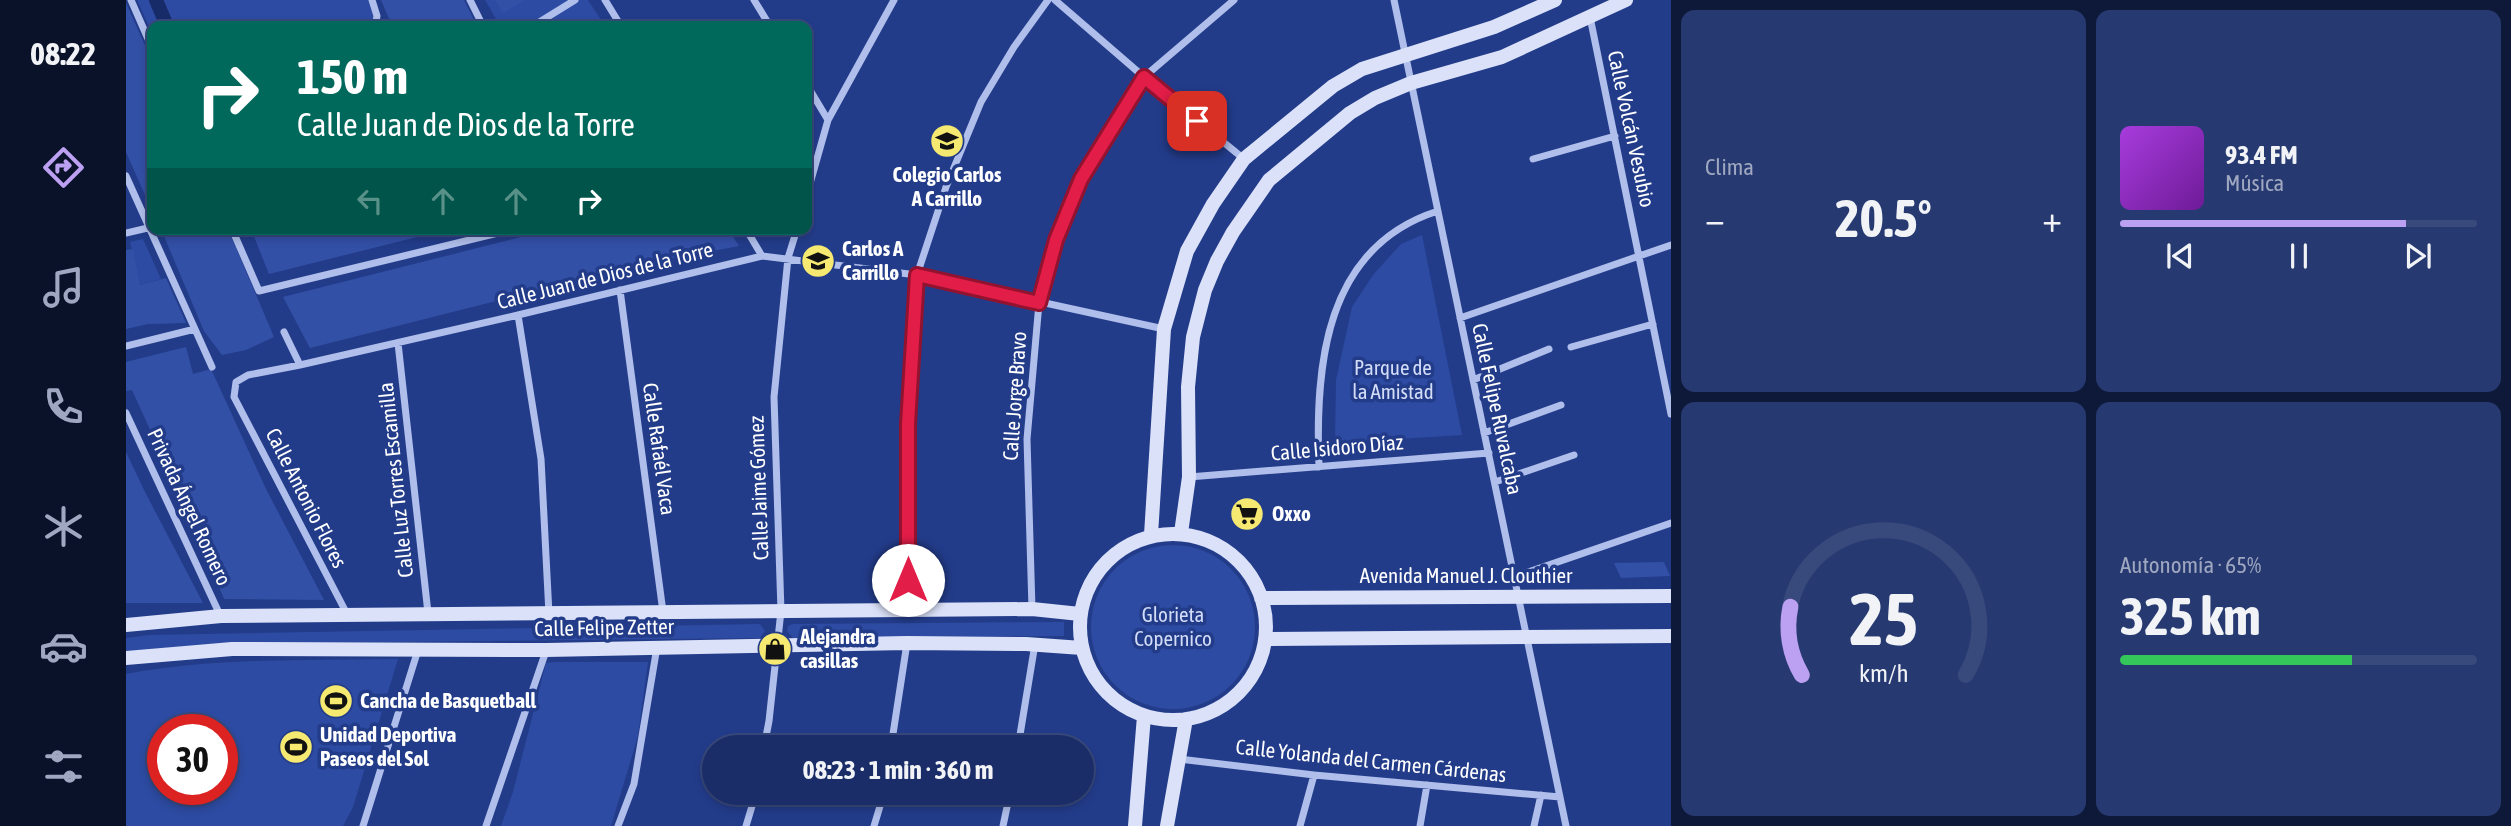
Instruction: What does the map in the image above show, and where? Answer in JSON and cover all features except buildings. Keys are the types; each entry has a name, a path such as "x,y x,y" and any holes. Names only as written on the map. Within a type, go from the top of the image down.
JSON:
{"main road":[{"path":"1151,535 1164,329 1187,251 1213,204 1244,159 1345,78 1362,69 1405,53 1494,27 1555,0"},
{"path":"1181,533 1189,477 1188,387 1193,337 1205,290 1233,232 1269,180 1364,103 1411,83 1502,57 1626,0"},
{"path":"1181,533 1199,537 1231,554 1244,566 1261,598 1265,639 1261,658 1252,676 1241,691 1226,704 1209,713 1186,719 1167,720 1143,716 1119,702 1098,683 1082,648 1080,614 1091,582 1112,555 1130,543 1151,535 1181,533"},
{"name":"Avenida Manuel J. Clouthier","path":"1261,598 1671,596"},
{"name":"Calle Felipe Zetter","path":"126,625 221,616 1032,609 1080,614"},
{"path":"1265,639 1671,636"},
{"name":"Calle Felipe Zetter","path":"126,659 232,649 546,650 907,643 1035,644 1082,648"},
{"path":"1135,826 1143,716"},
{"path":"1167,826 1186,719"}],"street":[{"path":"131,0 147,37"},
{"path":"372,0 376,21"},
{"path":"470,0 480,21"},
{"path":"541,21 575,0"},
{"path":"605,0 618,21"},
{"path":"754,0 767,21"},
{"path":"883,0 888,9"},
{"path":"812,176 828,120 894,0"},
{"path":"907,610 908,424 917,275 946,187 981,102 1014,47 1048,0"},
{"path":"1055,0 1244,159"},
{"name":"Calle Jorge Bravo","path":"1032,609 1027,439 1039,303 1056,240 1081,179 1144,77 1234,0"},
{"name":"Calle Felipe Ruvalcaba","path":"1394,0 1566,826"},
{"name":"Calle Volcán Vesubio","path":"1590,16 1671,414"},
{"path":"812,93 828,120"},
{"path":"1533,159 1615,136"},
{"path":"126,176 147,219"},
{"path":"1319,467 1317,411 1320,374 1332,315 1365,259 1391,235 1419,217 1438,211"},
{"path":"126,233 147,228"},
{"path":"154,235 212,367"},
{"path":"235,235 259,291 490,235"},
{"path":"750,235 762,256"},
{"name":"Calle Jaime Gómez","path":"766,735 781,611 774,397 788,258 795,235"},
{"path":"1460,318 1671,245"},
{"name":"Calle Juan de Dios de la Torre","path":"234,397 236,382 248,375 518,316 762,256 917,275 1164,329"},
{"name":"Calle Rafaél Vaca","path":"620,290 663,612"},
{"path":"518,316 541,459 549,614"},
{"path":"1572,347 1653,324"},
{"path":"126,346 195,329"},
{"path":"284,332 300,365"},
{"name":"Calle Luz Torres Escamilla","path":"398,343 428,614"},
{"path":"1473,380 1549,349"},
{"name":"Calle Antonio Flores","path":"234,397 347,615"},
{"path":"1484,433 1561,405"},
{"name":"Privada Ángel Romero","path":"126,413 221,616"},
{"name":"Calle Isidoro Díaz","path":"1189,477 1489,453"},
{"path":"1495,482 1574,455"},
{"path":"1514,577 1671,523"},
{"path":"893,735 907,643"},
{"path":"1020,735 1035,644"},
{"path":"618,826 634,783 657,647"},
{"path":"363,826 418,650"},
{"path":"486,826 546,650"},
{"name":"Calle Yolanda del Carmen Cárdenas","path":"1178,759 1314,775 1560,797"},
{"path":"1300,826 1314,775"},
{"path":"1420,826 1427,785"},
{"path":"1534,826 1541,795"},
{"path":"746,826 752,805"},
{"path":"874,826 880,805"},
{"path":"1003,826 1007,805"}],"green space":[{"path":"137,0 370,0 374,11 373,21 147,22"},
{"path":"485,0 588,0 602,21 497,21"},
{"name":"Parque de la Amistad","path":"1422,235 1462,435 1335,443 1336,380 1352,307 1373,275 1401,244"},
{"path":"143,239 161,279 140,285 130,242"},
{"name":"Glorieta Copernico","path":"1173,545 1205,551 1231,569 1249,595 1255,627 1249,659 1231,685 1205,703 1173,709 1141,703 1115,685 1097,659 1091,627 1097,595 1115,569 1141,551"},
{"path":"1064,622 1064,636 793,638 787,631 788,626 793,624"},
{"path":"760,624 765,631 760,638 209,644 126,652 126,638 149,635"},
{"name":"Unidad Deportiva Paseos del Sol","path":"398,659 353,807 343,826 126,826 126,674 227,662"},
{"path":"648,662 638,736 611,826 501,826 513,792 546,663"}],"waterway":[{"path":"156,0 165,21"}],"place":[{"name":"Colegio Carlos A Carrillo","path":"947,141"},
{"name":"Carlos A Carrillo","path":"818,261"},
{"name":"Oxxo","path":"1247,514"},
{"name":"Alejandra casillas","path":"775,649"},
{"name":"Cancha de Basquetball","path":"336,701"},
{"name":"Unidad Deportiva Paseos del Sol","path":"296,747"}],"route":[{"path":"908,580 908,424 917,275 1039,303 1056,240 1081,179 1144,77 1197,121"}]}
